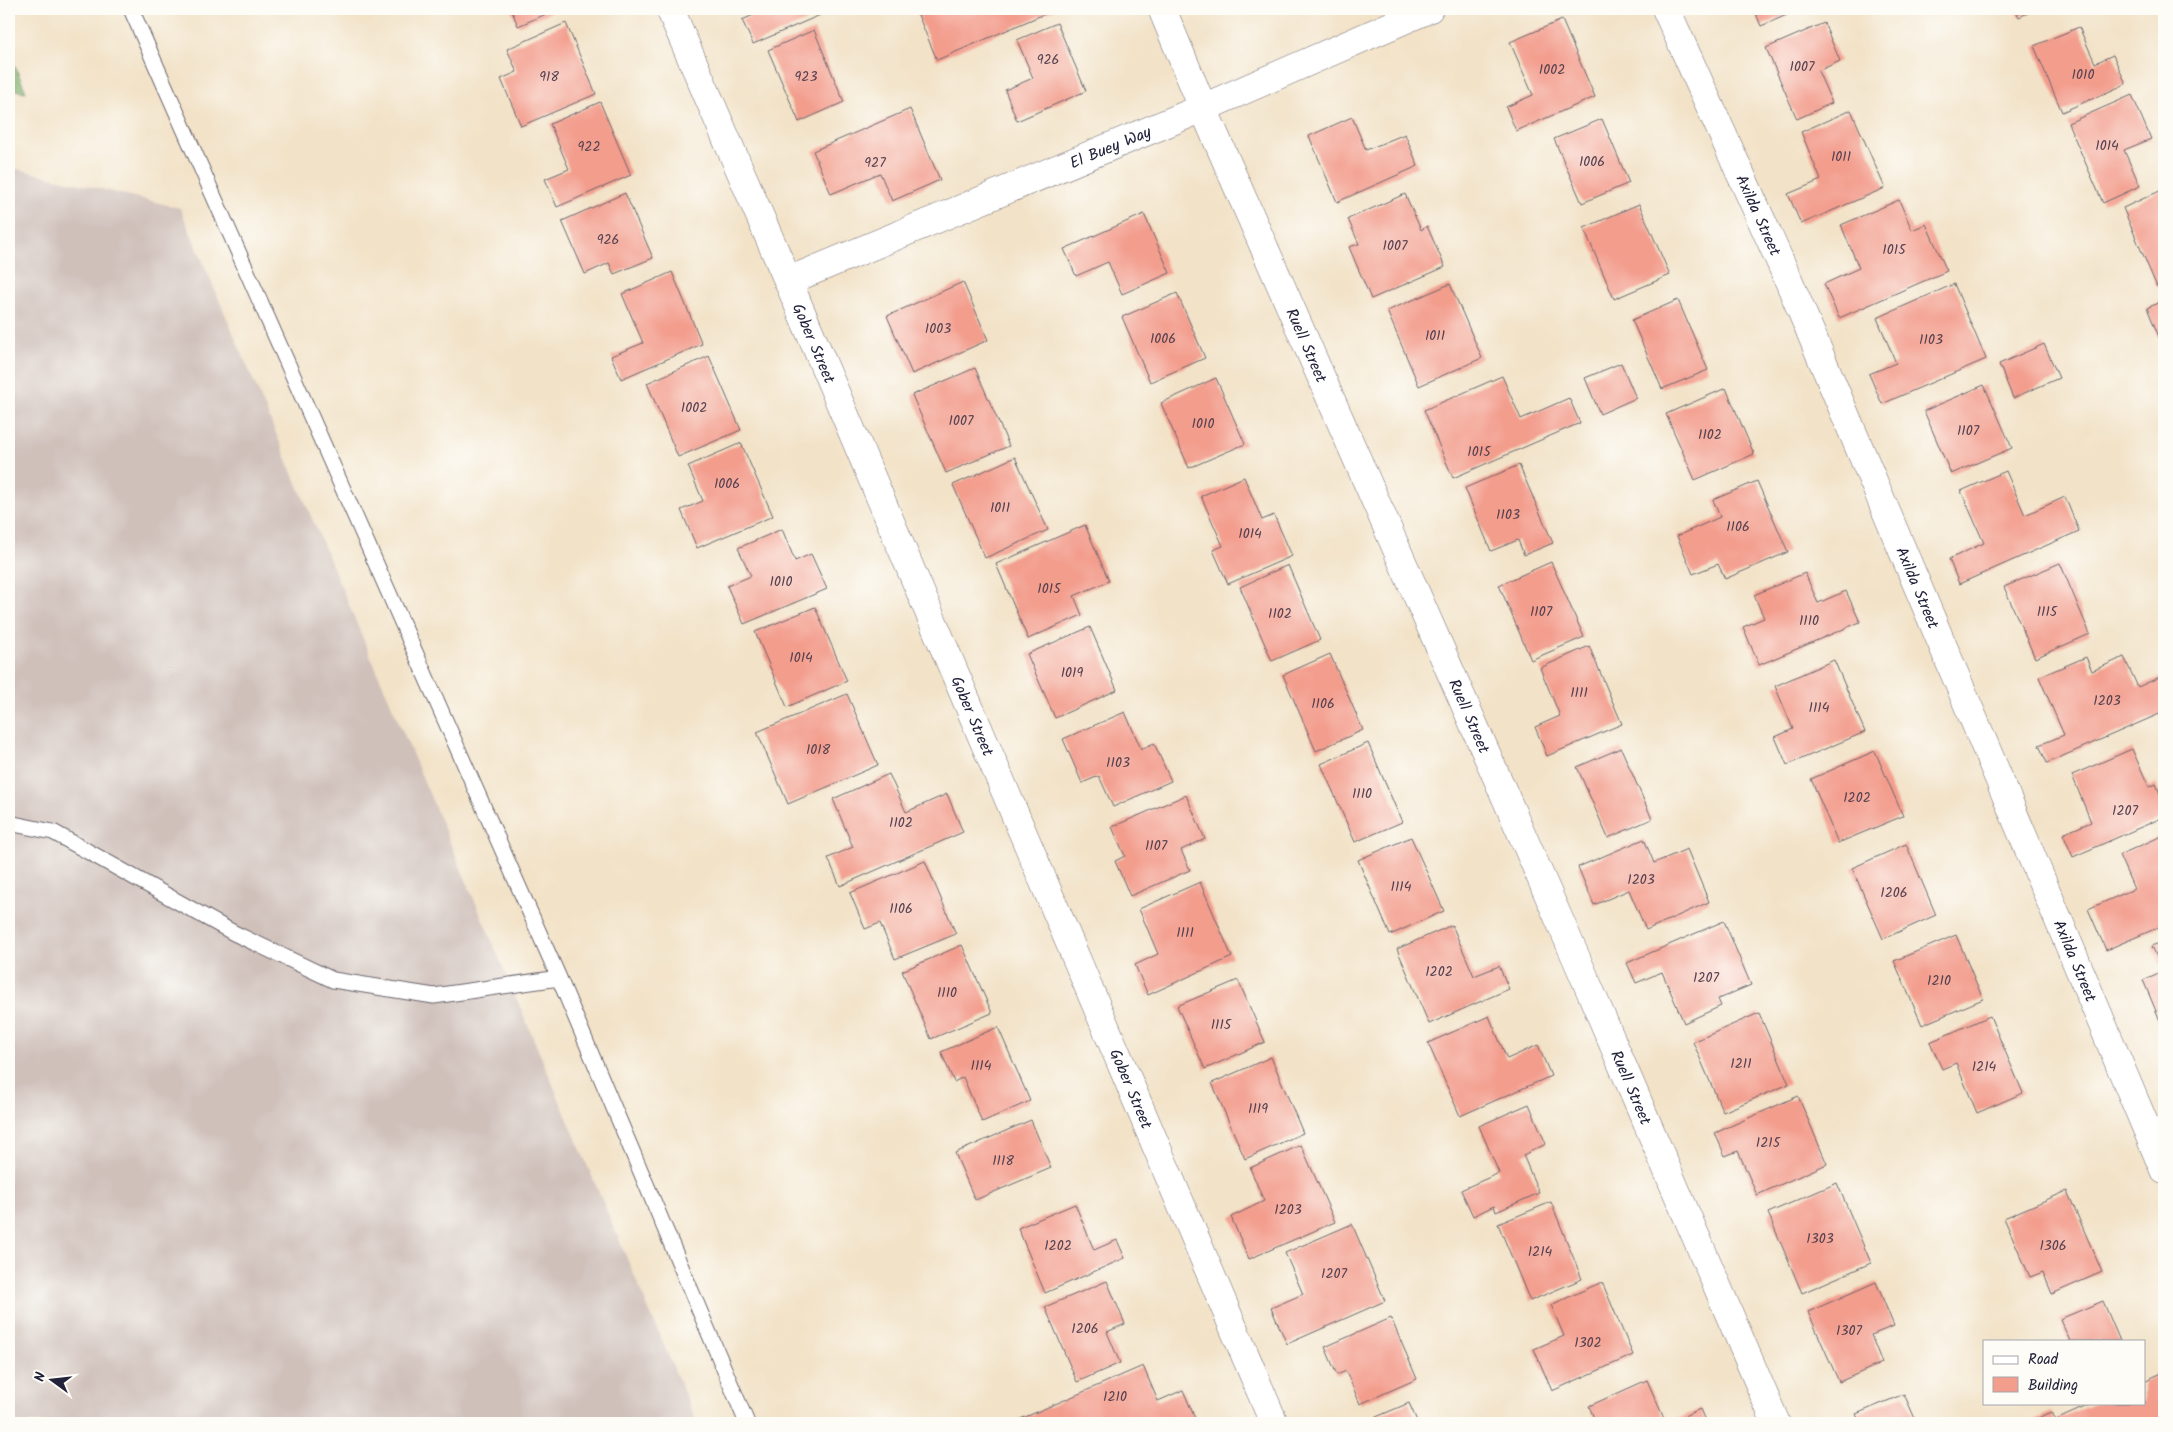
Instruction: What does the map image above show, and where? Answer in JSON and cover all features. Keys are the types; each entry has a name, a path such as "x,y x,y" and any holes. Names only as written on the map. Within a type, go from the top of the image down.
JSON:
{"street":[{"name":"Gober Street","path":"670,9 788,280 1274,1423"},
{"name":"Ruell Street","path":"1162,9 1203,108 1577,960 1776,1423"},
{"name":"El Buey Way","path":"788,280 1203,108 1429,9"},
{"name":"Axilda Street","path":"1666,9 1788,279 2164,1170"}],"lane":[{"path":"131,9 559,978 747,1423"},
{"path":"9,823 53,832 234,933 333,980 434,996 559,978"}],"shaded area":[{"path":"9,167 180,208 697,1423 9,1423"}],"green space":[{"path":"9,52 26,92 9,89"}],"building":[{"path":"511,9 558,9 518,26"},
{"path":"753,9 823,9 825,13 753,44 742,20 756,14"},
{"path":"932,9 1056,9 937,60 918,15"},
{"path":"1754,9 1801,9 1761,26"},
{"path":"2015,9 2037,9 2019,17"},
{"path":"1562,20 1595,97 1516,131 1506,107 1533,95 1510,42"},
{"path":"566,23 596,94 521,126 501,79 517,72 507,49"},
{"path":"1057,23 1086,91 1017,121 1005,90 1033,78 1017,40"},
{"path":"1824,23 1840,61 1818,71 1832,103 1797,119 1766,48"},
{"path":"2079,27 2095,63 2113,55 2126,84 2062,112 2034,46"},
{"path":"814,30 844,102 799,122 768,50"},
{"path":"2132,95 2151,139 2124,150 2140,186 2103,203 2068,123"},
{"path":"600,102 631,175 557,207 545,179 569,169 550,124"},
{"path":"910,109 940,180 892,201 880,173 831,194 813,151"},
{"path":"1851,110 1885,188 1801,224 1788,194 1821,180 1801,132"},
{"path":"1352,117 1366,150 1405,134 1418,166 1337,202 1309,136"},
{"path":"1602,119 1629,183 1582,203 1554,139"},
{"path":"2164,189 2164,284 2157,287 2123,208"},
{"path":"625,193 653,258 614,274 609,263 585,274 562,221"},
{"path":"1405,194 1421,230 1427,226 1445,267 1371,299 1349,247 1359,244 1348,219"},
{"path":"1899,200 1912,230 1926,224 1947,271 1839,318 1824,284 1859,268 1841,225"},
{"path":"1639,204 1670,275 1614,299 1584,228"},
{"path":"1144,214 1170,273 1122,294 1108,262 1076,276 1064,249"},
{"path":"672,272 702,344 621,379 611,356 643,343 622,294"},
{"path":"963,282 988,340 912,374 887,316"},
{"path":"1450,284 1482,358 1419,386 1387,311"},
{"path":"1954,284 1986,359 1882,404 1869,374 1896,363 1877,318"},
{"path":"1177,293 1205,358 1150,382 1122,317"},
{"path":"1678,300 1708,370 1662,389 1632,320"},
{"path":"2164,300 2164,349 2147,308"},
{"path":"2044,344 2059,378 2013,398 1999,364"},
{"path":"709,356 741,430 678,457 647,383"},
{"path":"1621,363 1636,398 1600,414 1585,378"},
{"path":"975,368 1009,446 946,473 912,395"},
{"path":"1502,376 1521,419 1569,398 1580,423 1453,478 1424,410"},
{"path":"1216,378 1245,444 1189,468 1161,403"},
{"path":"1984,385 2012,448 1951,474 1924,411"},
{"path":"1726,388 1754,454 1695,480 1666,414"},
{"path":"741,443 773,516 697,548 681,510 703,501 688,466"},
{"path":"1015,457 1048,530 985,558 953,485"},
{"path":"1519,465 1553,543 1524,555 1518,540 1491,551 1465,488"},
{"path":"2006,471 2025,515 2065,497 2079,531 1959,584 1949,559 1984,543 1961,491"},
{"path":"1244,477 1262,520 1274,515 1292,556 1228,584 1213,550 1223,546 1201,496"},
{"path":"1757,481 1788,552 1725,579 1718,564 1693,574 1677,536 1720,517 1713,500"},
{"path":"1085,525 1109,581 1074,596 1082,615 1028,639 996,564"},
{"path":"782,529 795,561 811,554 827,589 744,624 727,586 751,576 738,548"},
{"path":"1551,562 1584,637 1531,660 1499,585"},
{"path":"2060,563 2090,634 2035,658 2004,587"},
{"path":"1288,565 1320,640 1272,661 1240,587"},
{"path":"1805,573 1818,603 1846,591 1860,622 1759,665 1743,627 1764,618 1754,595"},
{"path":"815,607 847,681 787,707 755,632"},
{"path":"1090,627 1117,690 1055,718 1027,654"},
{"path":"1589,646 1622,724 1547,756 1535,727 1560,716 1540,668"},
{"path":"1330,654 1363,730 1316,751 1283,675"},
{"path":"2086,657 2092,671 2124,657 2138,687 2160,677 2164,687 2164,712 2047,763 2039,745 2064,735 2039,677"},
{"path":"1834,660 1865,732 1787,765 1775,737 1793,729 1775,686"},
{"path":"847,694 878,765 788,804 757,732"},
{"path":"1125,712 1141,749 1154,743 1171,781 1113,807 1099,776 1082,783 1063,739"},
{"path":"1368,743 1402,822 1355,842 1321,764"},
{"path":"1621,748 1652,819 1608,838 1577,767"},
{"path":"2132,749 2149,787 2156,784 2164,803 2164,817 2073,857 2063,834 2091,822 2072,775"},
{"path":"1875,751 1903,816 1838,843 1811,779"},
{"path":"889,774 906,812 947,794 963,832 840,886 828,858 853,847 833,799"},
{"path":"1186,795 1205,839 1181,850 1190,870 1130,896 1115,861 1125,856 1112,827"},
{"path":"2162,836 2164,840 2164,925 2106,950 2088,909 2134,889 2119,855"},
{"path":"1411,837 1444,911 1390,935 1358,860"},
{"path":"1644,839 1654,863 1687,849 1709,902 1646,930 1629,890 1594,905 1578,867"},
{"path":"1906,844 1936,915 1883,939 1852,868"},
{"path":"925,861 956,934 895,959 880,923 865,929 850,893"},
{"path":"1200,882 1232,957 1148,995 1135,965 1158,954 1139,909"},
{"path":"1724,921 1751,985 1718,999 1721,1006 1684,1023 1662,972 1636,983 1627,963"},
{"path":"1452,925 1474,976 1499,966 1509,989 1429,1024 1397,949"},
{"path":"1956,935 1983,999 1922,1025 1894,961"},
{"path":"2164,941 2164,1030 2143,980 2163,971 2152,946"},
{"path":"962,945 992,1013 931,1039 902,971"},
{"path":"1238,980 1265,1042 1205,1069 1177,1006"},
{"path":"1759,1013 1789,1084 1723,1112 1693,1042"},
{"path":"1489,1016 1507,1059 1538,1045 1551,1076 1460,1116 1428,1043"},
{"path":"1990,1016 2023,1093 1977,1113 1956,1063 1942,1069 1930,1042"},
{"path":"998,1027 1030,1101 982,1122 963,1077 954,1082 941,1052"},
{"path":"1271,1057 1303,1133 1245,1159 1212,1083"},
{"path":"1798,1096 1827,1164 1757,1195 1738,1151 1725,1156 1715,1133"},
{"path":"1529,1104 1546,1144 1523,1155 1539,1193 1496,1212 1494,1206 1473,1216 1461,1190 1499,1173 1479,1126"},
{"path":"1031,1120 1051,1168 975,1200 955,1153"},
{"path":"1301,1145 1335,1222 1249,1259 1231,1217 1264,1201 1250,1168"},
{"path":"1837,1183 1871,1263 1802,1293 1768,1213"},
{"path":"2067,1191 2102,1272 2052,1294 2043,1272 2030,1277 2004,1218"},
{"path":"1551,1202 1582,1279 1530,1301 1498,1224"},
{"path":"1075,1204 1094,1250 1117,1240 1125,1258 1045,1293 1018,1228"},
{"path":"1352,1224 1385,1301 1287,1344 1271,1308 1303,1294 1285,1253"},
{"path":"1107,1281 1125,1324 1107,1332 1120,1363 1077,1382 1045,1307"},
{"path":"1602,1282 1633,1355 1552,1391 1534,1349 1564,1336 1551,1305"},
{"path":"1876,1282 1894,1326 1871,1335 1882,1363 1839,1382 1808,1312"},
{"path":"2103,1301 2120,1340 2070,1340 2060,1319"},
{"path":"1391,1318 1417,1379 1360,1404 1346,1371 1337,1375 1325,1347"},
{"path":"1143,1366 1158,1401 1183,1390 1197,1423 1017,1423 1016,1421"},
{"path":"2164,1372 2164,1423 2060,1423 2058,1419 2092,1404 2146,1404 2146,1380"},
{"path":"1647,1380 1666,1423 1596,1423 1589,1406"},
{"path":"1904,1394 1917,1423 1860,1423 1856,1414"},
{"path":"1409,1403 1418,1423 1362,1423"},
{"path":"1700,1409 1706,1423 1668,1423"},
{"path":"2052,1412 2057,1423 2027,1423"}]}
